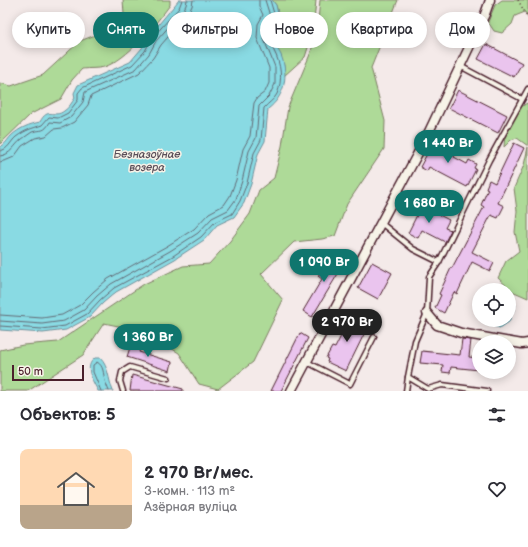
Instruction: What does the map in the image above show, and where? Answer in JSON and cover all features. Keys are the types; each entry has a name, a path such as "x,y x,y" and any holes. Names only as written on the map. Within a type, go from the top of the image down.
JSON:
{"street":[{"path":"291,391 425,140 485,14 490,0"},
{"path":"427,313 437,325 461,333 522,344 528,343"}],"lane":[{"path":"460,66 522,99"},
{"path":"406,391 416,341 427,313 430,277 439,262 489,160 528,89"},
{"path":"381,223 413,249 439,262"},
{"path":"307,362 350,384 374,337"},
{"path":"123,391 120,381 122,372 130,367 168,378"},
{"path":"408,377 428,390 442,385 487,391"}],"path":[{"path":"518,0 528,18"}],"green space":[{"path":"123,0 170,0 170,5 159,19 159,12 124,12"},
{"path":"272,0 316,0 315,12 278,12 276,5"},
{"path":"320,0 398,0 393,12 336,12 336,48 379,48 371,68 385,121 384,149 347,204 335,236 294,242 261,274 283,300 253,362 218,389 199,384 179,353 142,331 104,323 83,355 28,391 0,391 0,350 23,345 58,342 144,284 183,266 209,264 230,241 250,214 259,190 274,178 282,146 288,107 312,48 328,48 328,12 319,12"},
{"path":"502,0 528,0 528,17 525,12 515,16 512,24 502,33 494,31 490,25 490,17 495,5"},
{"path":"93,36 93,48 133,48 113,63 104,67 82,69 72,80 61,99 31,114 0,144 0,83 11,86 43,75 72,48 85,48 85,39"},
{"path":"277,48 308,48 305,57 284,76 284,66"},
{"path":"527,103 528,146 517,138 511,140 504,147 505,133 521,107"},
{"path":"528,147 528,298 516,293 516,283 503,283 498,278 506,261 519,251 515,232 517,211 514,188 524,165"}],"water":[{"name":"Безназоўнае возера","path":"179,0 272,0 276,5 278,12 260,12 260,48 277,48 281,55 285,70 284,85 274,104 268,109 265,141 258,154 251,184 244,203 234,217 217,225 204,240 175,259 116,292 90,317 66,330 43,333 0,330 0,147 14,133 21,129 40,122 43,117 48,114 57,114 66,110 75,98 74,93 78,85 130,62 142,48 159,48 159,24 167,14 167,48 252,48 252,12 169,12"},
{"path":"95,358 100,358 105,365 113,391 98,391 89,370 91,362"}],"building":[{"path":"490,46 522,63 514,77 478,59 484,48 490,48"},
{"path":"458,90 507,115 498,133 449,108"},
{"path":"435,139 444,144 442,146 455,153 454,157 467,164 469,160 476,164 474,168 476,169 467,187 429,167 427,171 420,167"},
{"path":"514,143 524,148 498,203 504,206 498,218 491,215 472,252 494,263 490,271 472,262 457,294 454,292 444,313 435,308 441,295 439,294 451,268 484,207 481,205 488,189 486,188 489,180 495,183"},
{"path":"418,204 449,220 445,228 451,230 445,242 422,230 418,238 408,233 417,215 413,213"},
{"path":"331,254 345,262 312,317 303,311 322,279 318,276"},
{"path":"372,262 392,273 378,299 358,288"},
{"path":"350,316 369,324 346,371 327,362 328,359 326,358 332,347 335,348 343,332 340,331 345,319 348,320"},
{"path":"300,333 308,338 281,391 271,391"},
{"path":"462,339 471,340 469,357 472,357 472,369 451,367 450,373 442,372 443,365 420,363 422,351 460,355"},
{"path":"131,344 141,347 139,352 172,362 170,371 127,357"},
{"path":"132,375 183,389 183,391 130,391"}]}
